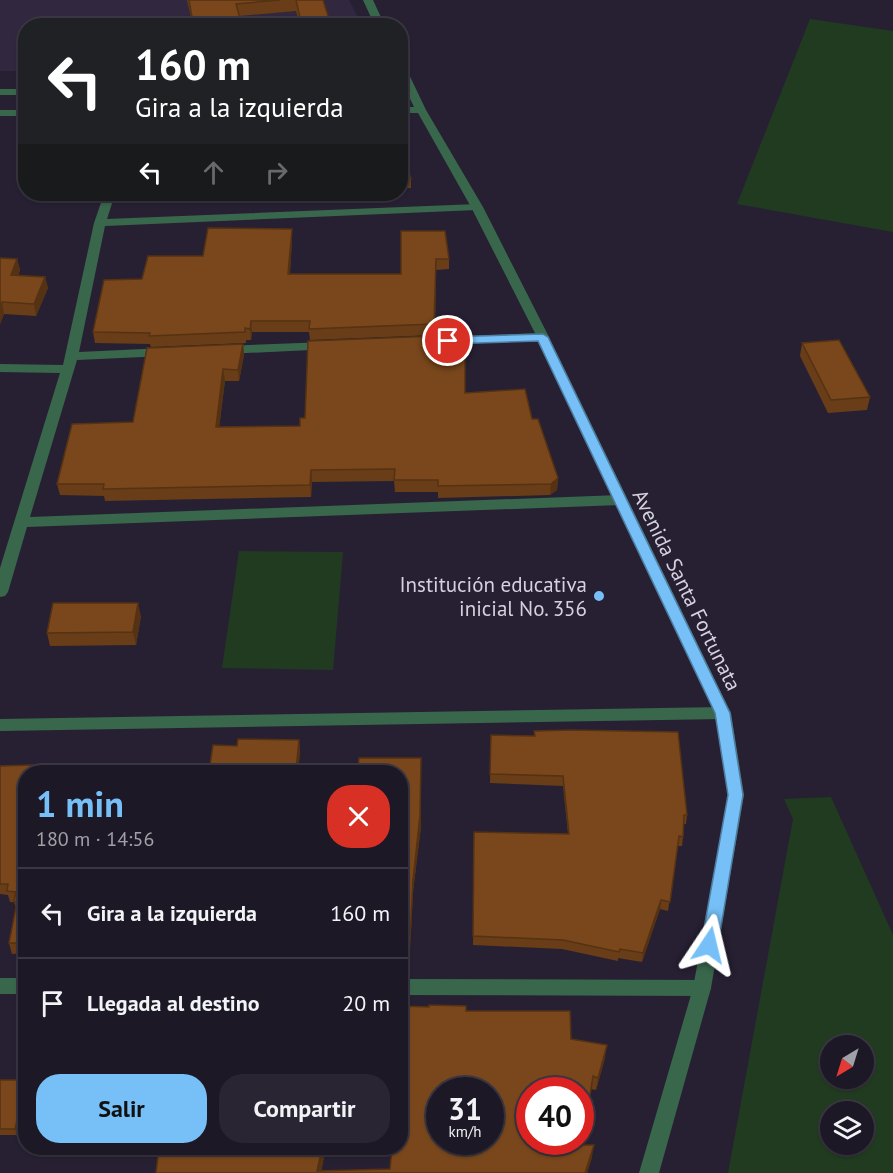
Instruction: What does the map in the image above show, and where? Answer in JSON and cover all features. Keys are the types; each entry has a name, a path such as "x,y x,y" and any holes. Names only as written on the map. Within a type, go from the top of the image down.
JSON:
{"street":[{"path":"368,0 376,18"},
{"path":"0,92 18,92"},
{"name":"Avenida Santa Fortunata","path":"408,92 421,110 477,207 543,337 723,713 736,795 702,988 649,1173"},
{"path":"408,110 421,110"},
{"path":"0,113 18,113"},
{"path":"0,592 70,362 106,201"},
{"path":"100,223 477,207"},
{"path":"402,343 543,337"},
{"path":"213,351 343,345"},
{"path":"0,368 178,352"},
{"path":"20,522 620,500"},
{"path":"0,725 723,713"},
{"path":"0,986 18,986"},
{"path":"408,987 702,988"}],"shaded area":[{"path":"0,0 349,0 358,18 18,18 18,71 0,71"}],"green space":[{"path":"810,19 893,31 893,232 737,204"},
{"path":"239,551 343,552 333,670 222,668"},
{"path":"831,797 893,935 893,1173 728,1173 793,819 784,799"}],"building":[{"path":"189,0 280,0 236,4 240,18 181,18 192,17"},
{"path":"296,0 323,0 329,18 300,18"},
{"path":"208,228 292,229 288,274 401,274 401,231 445,231 449,259 436,259 434,324 309,329 310,321 251,321 250,329 245,328 245,332 149,336 150,333 93,332 104,280 142,279 148,256 203,256"},
{"path":"0,258 17,259 11,275 45,277 34,304 2,302 0,306"},
{"path":"434,336 434,357 465,358 465,393 525,389 532,419 538,419 558,478 551,484 438,486 438,480 394,480 395,469 311,470 310,485 103,489 104,484 57,484 72,424 133,422 147,348 243,344 238,370 223,369 216,427 300,426 300,418 305,418 308,341"},
{"path":"839,340 870,397 831,400 802,343"},
{"path":"53,603 138,603 133,632 47,633"},
{"path":"534,731 678,732 687,815 684,815 683,837 679,836 670,902 661,900 643,953 620,949 619,952 563,940 473,936 474,832 569,834 563,776 490,774 491,735 535,736"},
{"path":"238,739 299,740 296,765 210,765 213,745 237,746"},
{"path":"359,758 421,758 420,815 410,939 408,939 408,765 358,765"},
{"path":"18,765 18,943 9,943 17,902 14,902 16,892 7,891 8,884 0,884 0,766"},
{"path":"408,1006 466,1006 466,1011 570,1011 571,1039 607,1045 598,1078 593,1076 516,1077 516,1155 591,1155 585,1173 156,1173 158,1155 320,1155 317,1171 390,1169 391,1155 408,1155"},
{"path":"0,1080 18,1080 18,1116 15,1129 0,1129"}],"place":[{"name":"Institución educativa inicial No. 356","path":"599,596"}],"route":[{"path":"448,341 543,337 723,713 736,795 709,945"}]}
